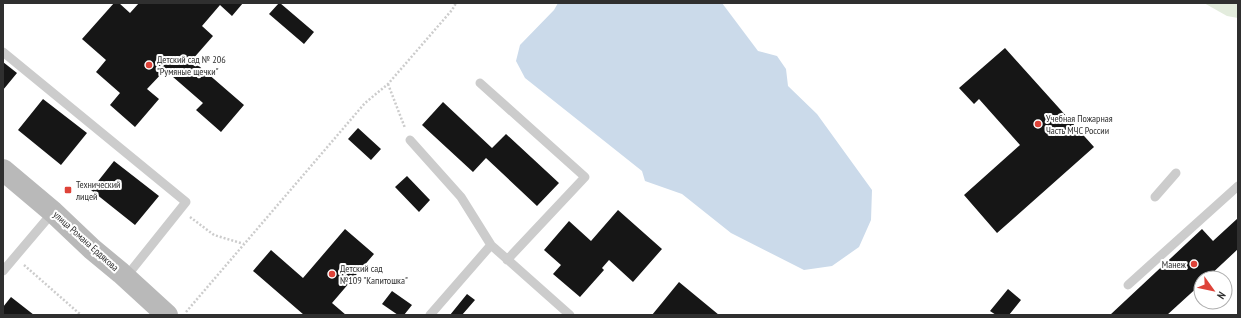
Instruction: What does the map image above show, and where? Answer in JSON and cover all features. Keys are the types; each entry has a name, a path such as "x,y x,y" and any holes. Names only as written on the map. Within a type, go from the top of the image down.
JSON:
{"street":[{"name":"улица Романа Ердякова","path":"3,170 53,212 92,249 126,277 167,315"}],"lane":[{"path":"3,52 186,202 126,277"},
{"path":"480,83 585,177 507,260"},
{"path":"410,140 461,197 490,246 570,315"},
{"path":"1155,197 1176,173"},
{"path":"1128,286 1238,186"},
{"path":"3,272 53,212"},
{"path":"430,315 490,246"}],"path":[{"path":"184,315 365,103 388,84 452,10 456,3"},
{"path":"388,84 410,140"},
{"path":"180,209 214,235 244,244"},
{"path":"15,258 80,315"}],"green space":[{"path":"1204,3 1238,3 1238,18 1227,16"}],"water":[{"path":"558,3 722,3 758,51 777,56 786,69 788,86 817,114 872,190 871,220 859,247 832,266 804,270 731,233 682,194 645,181 642,171 525,78 516,61 520,45 554,10"}],"building":[{"name":"Детский сад № 206 \"Румяные щечки\"","path":"114,3 119,3 130,13 139,3 243,3 232,16 220,5 202,26 213,36 192,60 244,105 221,132 196,110 203,103 165,70 147,89 159,99 135,127 110,105 120,93 96,72 106,60 82,39"},
{"path":"279,3 314,32 304,44 269,14"},
{"name":"Учебная Пожарная Часть МЧС России","path":"1005,48 1094,147 997,233 964,195 1020,145 979,99 974,104 959,88"},
{"path":"3,62 17,73 3,90"},
{"path":"43,99 87,133 61,165 18,130"},
{"path":"443,102 492,148 506,134 559,183 537,206 486,158 473,172 422,125"},
{"path":"358,128 381,149 371,160 348,139"},
{"path":"114,161 159,196 135,225 91,190"},
{"path":"407,176 430,200 419,212 395,187"},
{"path":"618,210 662,249 633,282 609,260 602,268 604,270 580,297 553,274 561,265 544,250 569,221 591,241"},
{"name":"Манеж","path":"1238,218 1238,249 1216,270 1193,270 1193,291 1167,315 1110,315 1202,229 1213,241"},
{"name":"Детский сад №109 \"Капитошка\"","path":"345,229 374,254 332,303 346,315 304,315 253,271 271,250 303,278"},
{"path":"679,282 719,315 652,315"},
{"path":"1008,289 1021,300 1009,315 996,315 990,311"},
{"path":"392,291 412,305 404,315 398,315 382,304"},
{"path":"467,294 475,300 462,315 450,315"},
{"path":"11,297 34,315 3,315 3,307"}],"place":[{"name":"Детский сад № 206 \"Румяные щечки\"","path":"149,65"},
{"name":"Учебная Пожарная Часть МЧС России","path":"1038,124"},
{"name":"Технический лицей","path":"68,190"},
{"name":"Манеж","path":"1194,264"},
{"name":"Детский сад №109 \"Капитошка\"","path":"332,274"}]}
